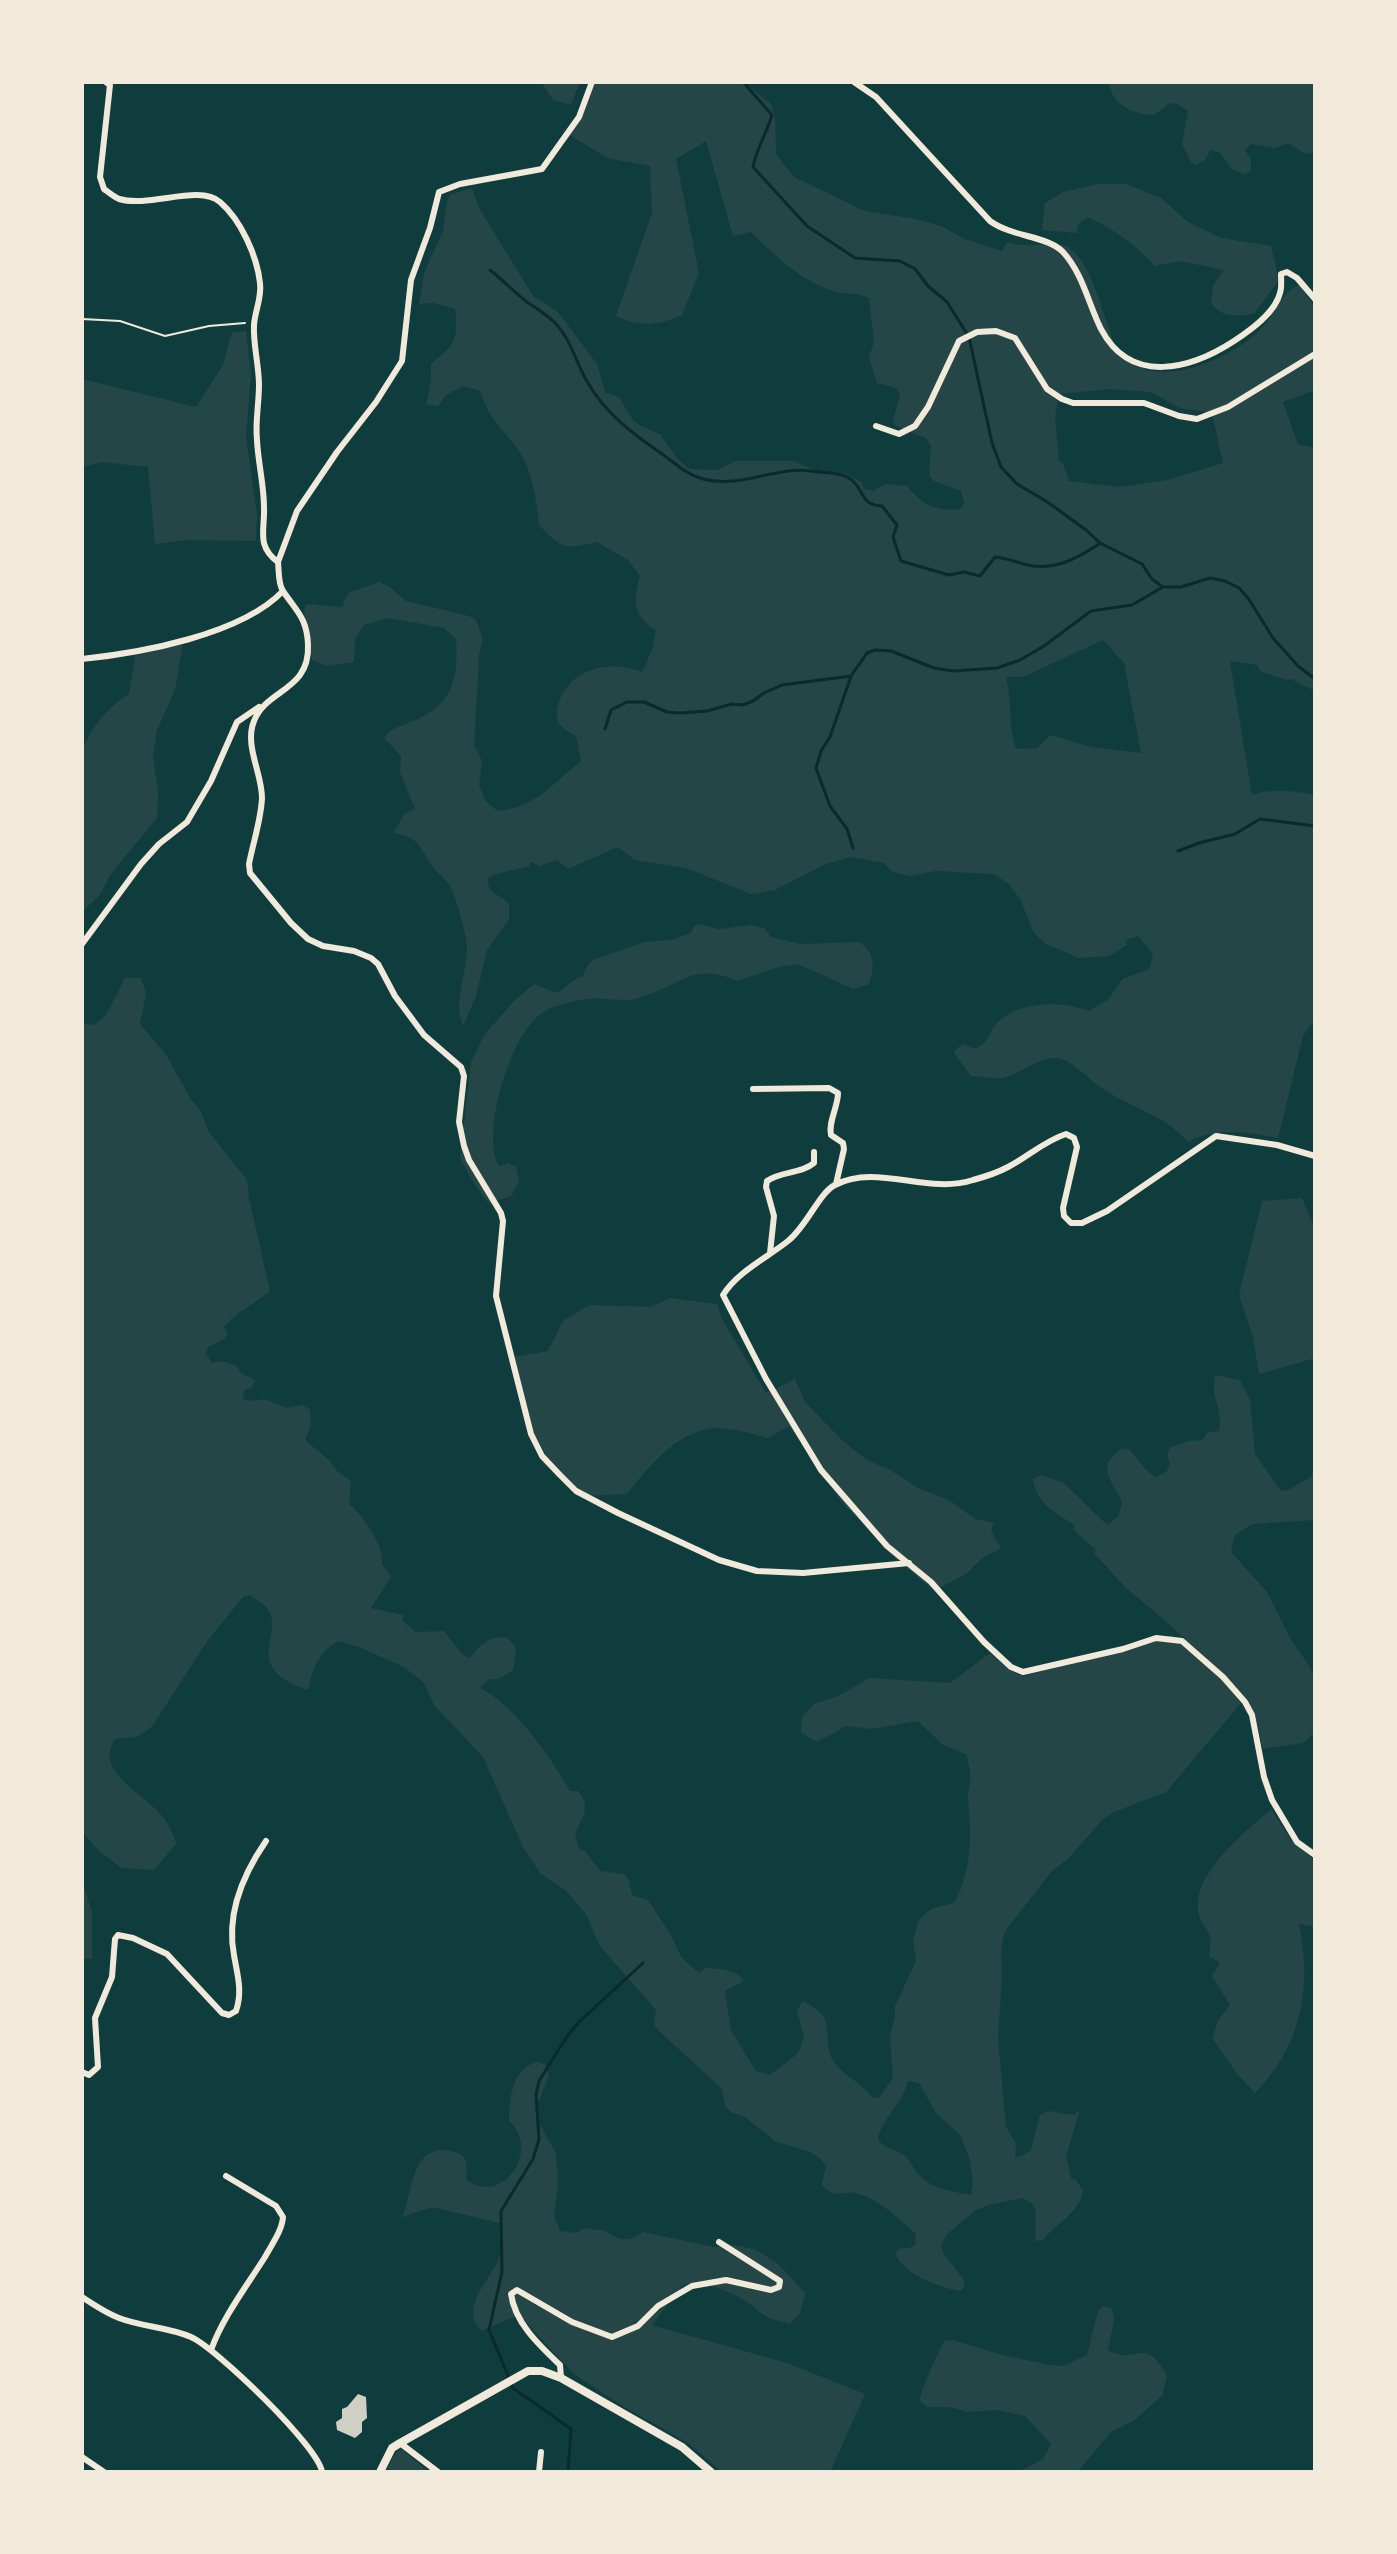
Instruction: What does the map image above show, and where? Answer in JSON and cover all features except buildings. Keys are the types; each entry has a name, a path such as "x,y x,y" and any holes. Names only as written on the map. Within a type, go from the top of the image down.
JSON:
{"street":[{"path":"106,82 110,85 100,177 104,189 119,199 167,200 196,193 220,201 238,223 256,267 260,284 260,302 254,323 263,537 265,551 278,562"},
{"path":"82,944 141,864 159,844 187,822 211,781 237,722 284,692 296,681 306,662 308,648 303,617 283,591 278,562 297,511 402,361 411,280 439,192 460,184 542,169 579,117 592,82"},
{"path":"854,82 876,97 990,221 1012,233 1041,239 1061,250 1080,276 1101,328 1110,342 1137,362 1166,368 1208,357 1232,343 1262,319 1280,294 1281,274 1287,272 1297,278 1315,299"},
{"path":"876,426 899,434 915,426 928,407 959,341 977,332 996,331 1015,338 1047,389 1062,399 1073,403 1144,403 1197,419 1228,407 1315,354"},
{"path":"82,659 163,647 238,621 272,603 283,591"},
{"path":"261,706 250,736 262,796 250,873 308,939 323,946 354,951 378,964 395,996 424,1035 461,1067 464,1076 459,1102 460,1131 469,1160 501,1213 503,1233 496,1296 531,1434 542,1456 576,1491 719,1560 757,1571 803,1573 909,1563"},
{"path":"753,1089 829,1088 838,1093 838,1107 829,1128 831,1135 843,1143 844,1149 836,1184"},
{"path":"1315,1156 1277,1145 1216,1136 1107,1211 1082,1223 1071,1223 1064,1216 1063,1208 1077,1147 1074,1138 1066,1134 1051,1139 1007,1167 971,1181 924,1185 871,1176 836,1184 827,1190 804,1227 728,1287 723,1295 766,1379 821,1470 887,1546 931,1582 993,1650 1011,1667 1023,1672 1123,1649 1156,1638 1182,1641 1223,1677 1245,1702 1252,1715 1264,1777 1272,1800 1297,1842 1315,1855"},
{"path":"770,1253 774,1216 767,1181 809,1168 814,1163 814,1152"},
{"path":"82,2072 89,2075 98,2067 95,2018 112,1977 115,1939 118,1935 133,1938 167,1954 222,2013 229,2015 236,2011 239,1974 233,1943 237,1897 251,1863 266,1841"},
{"path":"211,2350 221,2327 283,2225 283,2217 276,2206 226,2176"},
{"path":"561,2378 560,2365 540,2345 513,2309 511,2294 517,2290 572,2322 612,2337 638,2326 658,2306 692,2286 726,2280 771,2290 779,2287 780,2281 719,2242"},
{"path":"82,2297 120,2319 180,2333 211,2350 265,2399 304,2444 322,2472"},
{"path":"380,2472 392,2448 400,2443 528,2371 542,2371 561,2378 682,2447 711,2472"},
{"path":"400,2443 438,2472"},
{"path":"539,2472 541,2452"},
{"path":"82,2457 104,2472"}],"path":[{"path":"82,319 120,321 165,336 209,326 254,323"}],"shaded area":[{"path":"541,82 580,82 571,105 553,100"},
{"path":"595,82 743,82 771,104 775,117 776,154 794,177 865,211 941,226 965,239 1002,251 1007,242 1061,245 1071,249 1080,258 1094,286 1114,342 1127,359 1144,369 1164,372 1186,369 1229,353 1261,329 1289,291 1300,285 1315,308 1315,390 1283,402 1298,444 1315,448 1315,691 1291,679 1260,671 1257,665 1230,661 1252,795 1291,791 1315,795 1315,1019 1303,1036 1278,1138 1221,1133 1188,1142 1166,1123 1118,1098 1060,1059 1040,1061 1002,1078 971,1076 954,1053 957,1048 965,1044 974,1049 979,1047 998,1022 1030,1006 1067,1005 1089,1011 1109,999 1122,979 1150,969 1153,954 1138,936 1126,940 1127,945 1109,956 1079,958 1046,944 1034,933 1020,899 1009,884 994,874 936,871 910,876 893,872 884,863 851,857 826,864 775,890 751,894 686,868 635,860 618,847 568,869 557,860 540,866 531,862 529,866 488,879 490,889 509,904 509,919 487,950 476,996 463,1026 459,1006 467,956 465,933 450,886 414,840 393,833 405,813 415,809 400,772 401,756 384,738 393,729 425,716 444,700 454,679 456,639 444,628 388,618 364,625 355,639 354,662 327,666 312,660 304,610 306,604 342,607 348,593 379,582 406,601 476,620 483,639 479,655 474,745 482,761 479,785 485,800 497,811 511,809 534,799 581,761 576,736 560,725 557,718 563,693 570,683 591,670 616,667 642,672 652,650 656,630 642,619 636,607 640,576 628,560 597,542 565,546 539,525 525,461 490,414 480,391 463,386 446,395 438,406 426,405 431,364 450,346 456,328 455,309 433,303 419,304 424,273 443,231 450,195 472,188 479,208 533,296 558,312 597,364 605,392 619,397 639,425 660,434 689,469 717,470 735,461 794,461 823,474 844,473 862,482 864,489 874,491 885,484 907,486 918,498 937,508 960,509 964,503 961,491 934,481 929,476 931,446 926,438 895,426 893,421 900,394 896,388 877,383 869,357 874,342 869,298 833,291 810,281 751,232 733,236 706,141 676,159 699,273 682,315 649,324 616,316 652,213 650,166 607,158 570,135 584,112","holes":["1110,389 1151,392 1180,408 1212,413 1223,463 1167,480 1120,487 1069,481 1059,460 1055,417 1059,394","1103,640 1124,663 1141,753 1091,747 1051,735 1037,748 1016,749 1006,677 1023,677"]},
{"path":"1109,82 1315,82 1315,152 1306,154 1288,143 1275,148 1251,144 1245,150 1251,160 1251,171 1244,174 1230,168 1214,150 1210,150 1205,160 1196,165 1191,163 1182,144 1188,111 1170,103 1154,115 1138,113 1124,107 1114,97"},
{"path":"1098,184 1126,184 1161,198 1188,222 1221,238 1271,246 1279,280 1254,314 1230,315 1211,303 1213,285 1224,270 1180,261 1155,266 1124,238 1087,217 1078,224 1076,233 1042,230 1045,203 1063,192"},
{"path":"246,331 251,374 246,438 257,514 256,541 187,540 155,544 148,467 102,462 82,467 82,379 196,407 223,365 232,332"},
{"path":"183,644 175,690 157,730 153,756 158,792 157,818 110,875 100,895 82,912 82,750 101,718 129,694 135,656"},
{"path":"699,924 719,929 751,925 764,928 771,937 801,944 858,942 871,955 869,984 853,989 798,964 737,981 722,975 698,974 639,998 583,1000 547,1010 530,1024 520,1041 510,1061 496,1108 494,1151 499,1166 508,1163 516,1167 519,1181 511,1196 489,1204 460,1158 471,1062 484,1035 534,984 556,993 582,977 589,963 596,959 644,942 671,940 691,933 694,926"},
{"path":"125,978 141,978 146,993 140,1024 167,1056 190,1098 201,1111 208,1131 247,1180 270,1291 229,1321 224,1327 228,1334 208,1347 206,1354 212,1363 222,1361 237,1366 241,1373 255,1380 252,1387 245,1390 242,1399 265,1399 287,1408 303,1405 310,1410 311,1426 305,1440 351,1481 349,1504 372,1532 380,1549 382,1564 391,1577 371,1608 403,1615 403,1621 416,1632 444,1631 462,1654 470,1658 491,1639 508,1638 516,1648 513,1670 499,1679 489,1679 480,1688 506,1706 542,1748 570,1791 578,1791 582,1797 585,1807 575,1834 579,1848 586,1852 600,1871 624,1874 629,1880 632,1895 648,1900 681,1957 699,1973 705,1968 727,1970 744,1981 725,1991 731,2030 756,2071 770,2075 796,2055 804,2037 797,2010 803,2001 821,2014 825,2021 829,2050 835,2064 872,2097 879,2098 893,2078 890,2037 895,2006 916,1961 913,1941 919,1919 933,1908 954,1903 967,1865 970,1777 967,1755 942,1744 918,1721 872,1729 846,1726 817,1742 801,1733 802,1717 814,1704 838,1696 870,1678 950,1683 990,1653 1011,1671 1023,1676 1128,1650 1172,1635 1215,1672 1241,1703 1166,1792 1114,1812 1102,1820 1069,1858 1052,1871 1005,1931 1001,1950 998,2038 1006,2127 1016,2144 1015,2157 1031,2150 1040,2115 1048,2111 1074,2115 1080,2110 1066,2156 1071,2178 1083,2191 1077,2206 1043,2240 1035,2241 1036,2211 1032,2203 1023,2198 988,2205 976,2210 947,2234 941,2246 964,2280 964,2288 960,2291 942,2286 907,2269 895,2254 899,2249 916,2244 915,2233 873,2200 852,2192 827,2190 822,2185 826,2166 821,2159 810,2152 775,2141 745,2117 731,2112 725,2106 722,2089 658,2030 654,2024 656,2010 599,1945 586,1914 565,1890 540,1873 523,1847 483,1757 434,1705 424,1683 404,1667 338,1641 317,1662 308,1690 287,1681 275,1671 270,1660 271,1617 266,1607 250,1595 243,1597 208,1640 151,1728 136,1737 115,1739 110,1752 111,1763 117,1773 158,1811 177,1843 154,1870 121,1868 97,1849 82,1831 82,1023 94,1025 106,1015","holes":["908,2081 919,2083 936,2113 960,2135 969,2157 973,2182 971,2195 931,2184 919,2175 906,2157 878,2139"]},
{"path":"1302,1198 1315,1229 1315,1358 1259,1374 1253,1337 1239,1295 1262,1201"},
{"path":"670,1298 717,1304 722,1319 766,1393 795,1379 805,1402 843,1441 867,1460 918,1488 949,1500 975,1519 994,1523 991,1531 1001,1548 981,1559 966,1574 934,1591 895,1558 840,1500 789,1426 768,1438 717,1428 690,1435 655,1461 627,1494 587,1496 543,1464 545,1453 535,1437 513,1357 548,1351 563,1321 589,1305 650,1307"},
{"path":"1215,1375 1240,1380 1250,1400 1255,1454 1281,1491 1312,1476 1315,1456 1315,1520 1252,1524 1235,1535 1231,1552 1267,1592 1315,1680 1315,1732 1303,1743 1263,1749 1255,1715 1246,1698 1169,1624 1125,1587 1094,1553 1096,1550 1073,1530 1075,1525 1042,1501 1033,1479 1042,1475 1064,1483 1107,1525 1118,1517 1122,1503 1107,1468 1109,1461 1122,1448 1130,1450 1156,1477 1167,1471 1170,1447 1203,1440 1207,1433 1219,1431"},
{"path":"1271,1809 1290,1839 1315,1861 1315,1927 1299,1924 1304,1970 1300,2014 1284,2055 1255,2093 1212,2038 1219,2019 1230,2005 1212,1976 1220,1963 1209,1956 1210,1937 1198,1909 1204,1880 1213,1867"},
{"path":"82,1882 92,1911 92,1959 82,1959"},
{"path":"538,2062 546,2065 549,2076 536,2108 536,2117 556,2154 558,2182 554,2216 560,2231 577,2233 584,2228 605,2231 620,2239 630,2239 643,2232 714,2247 728,2244 755,2249 777,2263 805,2293 800,2313 790,2324 771,2319 744,2300 722,2290 689,2284 682,2286 652,2325 787,2363 865,2394 830,2472 722,2472 688,2443 574,2374 519,2315 481,2331 473,2310 502,2249 500,2223 432,2207 402,2217 416,2170 429,2153 440,2150 460,2154 466,2162 466,2179 480,2186 493,2186 513,2172 521,2146 518,2133 509,2121 511,2094 522,2070"},
{"path":"1103,2306 1112,2308 1114,2320 1108,2350 1127,2355 1146,2353 1159,2363 1167,2376 1162,2396 1133,2421 1111,2432 1078,2471 1018,2472 1043,2459 1051,2444 1025,2416 997,2410 968,2412 950,2407 927,2407 920,2401 944,2341 953,2340 1002,2355 1063,2366 1087,2355 1098,2311"},
{"path":"401,2449 429,2472 386,2472"}],"waterway":[{"path":"743,82 772,115 753,167 807,226 855,258 900,261 915,269 928,286 947,302 969,337 992,443 1001,467 1017,484 1046,501 1100,543 1142,564 1152,579 1163,587 1181,587 1210,578 1239,588 1273,638 1298,666 1315,679"},
{"path":"490,270 556,324 588,383 612,414 692,475 717,481 744,480 798,470 843,475 857,485 865,499 882,506 897,525 893,537 901,561 949,575 964,572 980,576 995,557 1033,566 1051,566 1099,544"},
{"path":"605,729 611,710 627,702 644,702 667,712 680,713 743,705 782,685 851,676 867,653 875,650 891,651 934,668 953,671 997,668 1020,660 1044,646 1091,611 1132,605 1163,587"},
{"path":"851,676 816,768 830,806 847,829 853,848"},
{"path":"1178,851 1235,834 1260,819 1315,826"},
{"path":"568,2472 571,2429 513,2388 489,2330 502,2272 501,2211 533,2159 539,2139 536,2095 539,2081 579,2022 643,1963"}]}
